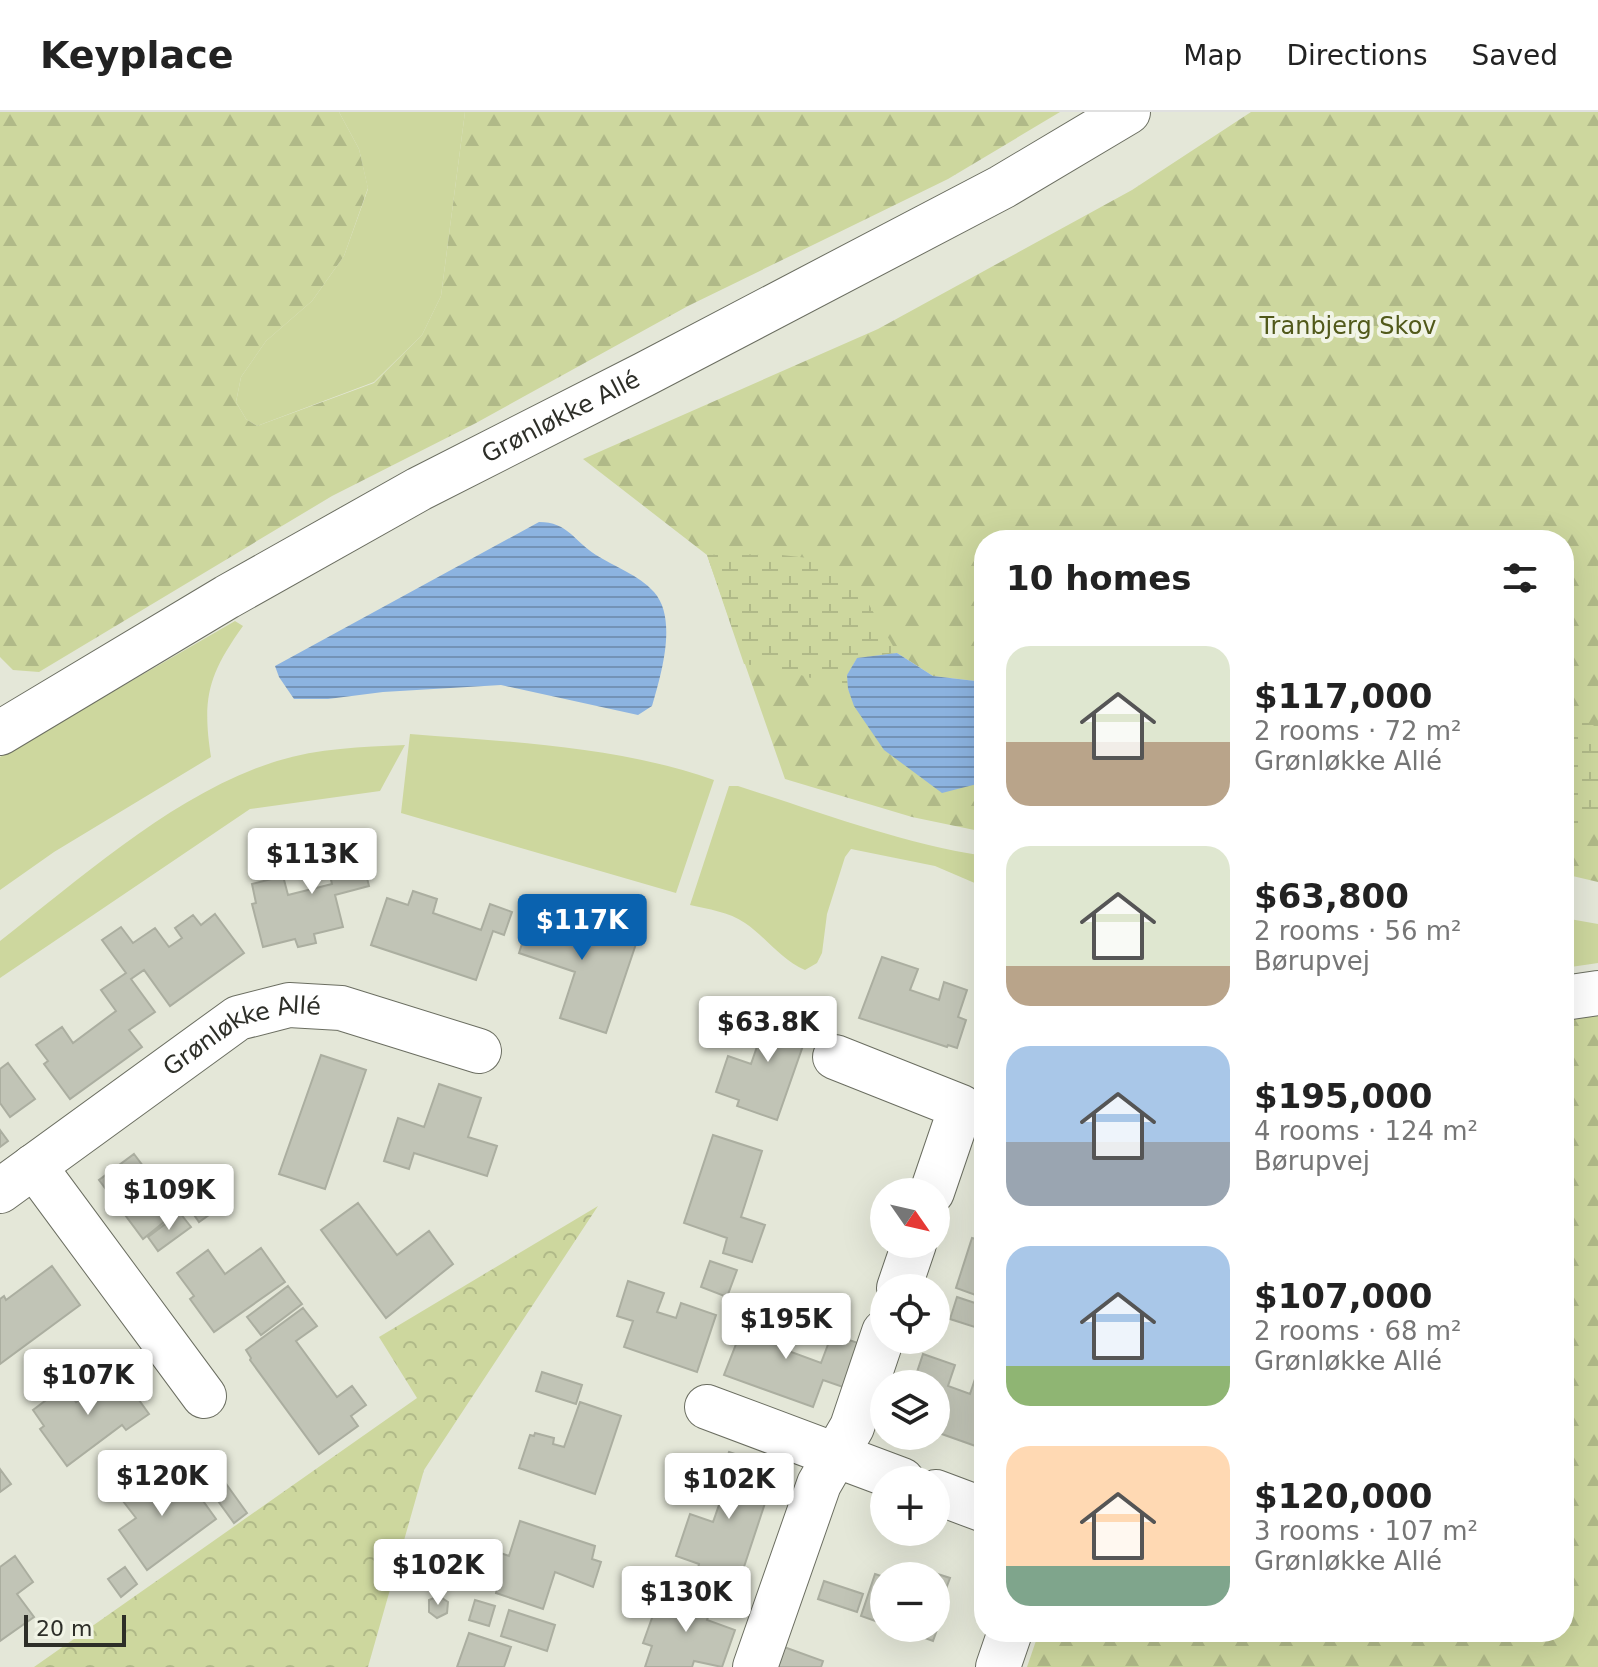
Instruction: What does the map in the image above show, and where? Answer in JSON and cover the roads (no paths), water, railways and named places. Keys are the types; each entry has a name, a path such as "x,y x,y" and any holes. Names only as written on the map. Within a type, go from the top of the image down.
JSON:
{"street":[{"name":"Grønløkke Allé","path":"0,733 227,597 419,489 1002,187 1128,112"},
{"path":"1574,997 1598,993"},
{"name":"Grønløkke Allé","path":"204,1396 17,1179 238,1018 289,1005 341,1008 479,1051"},
{"path":"835,1057 961,1107 937,1178"},
{"path":"755,1667 819,1484 852,1427 877,1354"},
{"path":"707,1407 870,1469"},
{"path":"950,1497 974,1506"},
{"path":"998,1667 1007,1642"}],"water":[{"path":"539,522 564,529 596,555 641,581 661,603 666,632 663,663 652,706 638,715 501,685 294,699 279,677 275,666"},
{"path":"897,653 933,676 974,681 974,785 942,793 884,750 854,706 848,689 847,675 857,658"}],"park label":[{"name":"Tranbjerg Skov","path":"1348,326"}]}
